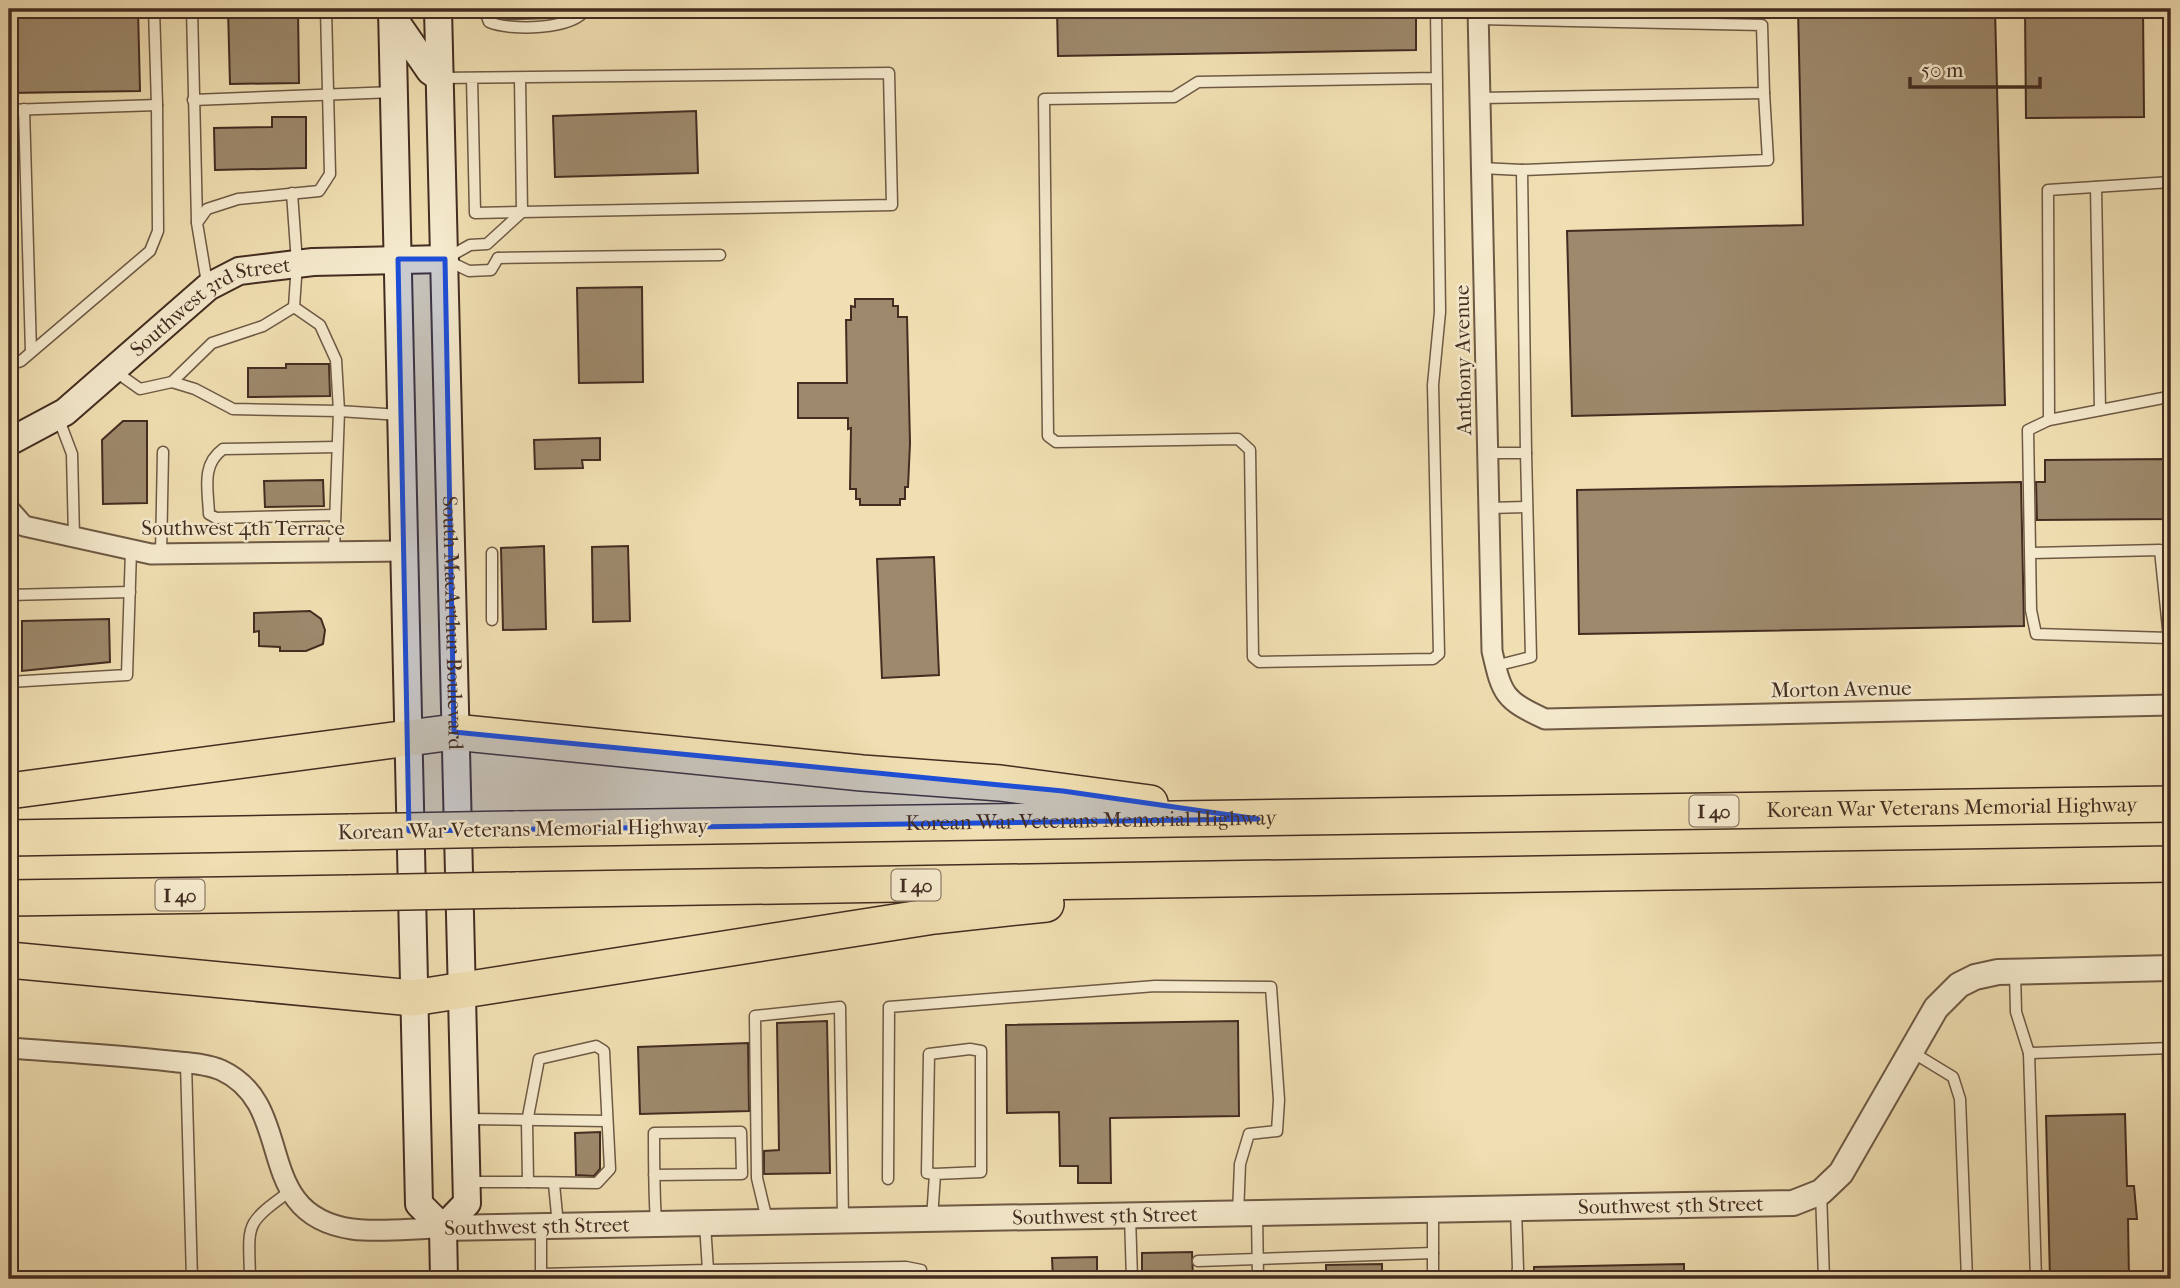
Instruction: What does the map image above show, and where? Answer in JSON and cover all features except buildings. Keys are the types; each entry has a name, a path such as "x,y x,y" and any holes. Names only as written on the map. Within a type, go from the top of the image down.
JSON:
{"highway":[{"path":"9,791 454,732 862,774 1000,783 1258,819"},
{"name":"Korean War Veterans Memorial Highway","path":"9,838 2171,804"},
{"name":"I 40","path":"9,898 1315,880 2171,864"},
{"path":"9,960 413,998 983,910 1315,880"}],"main road":[{"name":"South MacArthur Boulevard","path":"438,9 467,1182 467,1203 443,1228"},
{"path":"392,13 430,71 440,78"},
{"path":"392,13 419,1203 443,1228 444,1279"},
{"name":"Southwest 3rd Street","path":"9,442 58,416 208,288 239,271 297,263 445,259"}],"street":[{"name":"Anthony Avenue","path":"1478,14 1492,651 1501,687 1515,705"},
{"name":"Southwest 4th Terrace","path":"11,515 24,526 161,554 404,551"},
{"name":"Morton Avenue","path":"1515,705 1545,719 2171,705"},
{"name":"Southwest 5th Street","path":"9,1048 186,1063 222,1071 245,1087 267,1118 279,1170 289,1192 316,1216 350,1228 1769,1205 1808,1200 1832,1184 1852,1157 1936,1008 1959,985 1975,977 2015,971 2171,968"}],"lane":[{"path":"9,365 31,352 150,251 158,231 154,9"},
{"path":"192,9 197,223 208,288"},
{"path":"197,223 207,209 238,199 319,191 330,174 326,9"},
{"path":"484,9 489,22 510,26 565,24 576,20 586,9"},
{"path":"498,9 508,14 565,12 569,9"},
{"path":"1436,9 1437,78 1440,312 1433,385 1439,654 1433,659 1259,662 1253,657 1250,450 1238,439 1056,442 1048,436 1044,99 1174,97 1198,82 1437,78"},
{"path":"1478,14 1762,25 1768,160 1522,170 1481,168"},
{"path":"440,78 889,73 892,205 475,212 472,78"},
{"path":"445,259 470,245 487,244 522,212 520,78"},
{"path":"193,100 394,92"},
{"path":"1480,98 1764,93"},
{"path":"9,110 157,105"},
{"path":"24,109 31,352"},
{"path":"1495,666 1531,657 1522,170"},
{"path":"2049,420 2048,190 2171,181"},
{"path":"2096,187 2100,410"},
{"path":"292,192 297,263 294,307"},
{"path":"487,244 498,258"},
{"path":"498,258 720,255"},
{"path":"445,259 469,271 491,270 498,258"},
{"path":"172,382 212,343 263,326 294,307"},
{"path":"294,307 320,325 335,360 339,411 334,552"},
{"path":"113,369 140,389 172,382 195,388 233,409 401,415"},
{"path":"2170,638 2036,634 2031,610 2028,430 2049,420 2168,397 2171,377"},
{"path":"58,416 72,454 74,537"},
{"path":"335,514 216,518 209,514 207,470 211,458 223,449 337,447"},
{"path":"161,554 163,452"},
{"path":"1488,453 1526,453"},
{"path":"1489,509 1527,507"},
{"path":"9,682 127,675 131,550"},
{"path":"2030,553 2160,550 2171,663"},
{"path":"492,552 492,620"},
{"path":"9,595 130,592"},
{"path":"2015,971 2016,1012 2029,1053 2036,1279"},
{"path":"888,1179 889,1007 1155,986 1271,987 1279,1100 1276,1132 1249,1134 1240,1164 1257,1259 1258,1279"},
{"path":"768,1221 757,1178 755,1016 840,1007 843,1219"},
{"path":"467,1182 597,1183 610,1170 604,1051 596,1046 539,1059 527,1122 528,1182"},
{"path":"2029,1053 2170,1048 2171,1217"},
{"path":"931,1174 981,1172 981,1051 970,1049 929,1054 931,1174 932,1219"},
{"path":"1911,1052 1953,1077 1960,1099 1967,1279"},
{"path":"186,1063 192,1279"},
{"path":"466,1119 527,1122 606,1121"},
{"path":"654,1175 742,1174 741,1132 654,1133 654,1175 656,1223"},
{"path":"554,1184 541,1277 685,1276 708,1270 906,1267 921,1270 921,1279"},
{"path":"250,1279 249,1231 257,1215 289,1192"},
{"path":"1821,1192 1824,1279"},
{"path":"1515,1279 1518,1269 1516,1209"},
{"path":"1433,1211 1433,1279"},
{"path":"1130,1216 1132,1279"},
{"path":"705,1223 708,1270"},
{"path":"1198,1261 1433,1253"},
{"path":"313,1279 348,1279"}],"highlighted area":[{"path":"398,259 445,259 454,732 1063,791 1258,819 409,831"}]}
